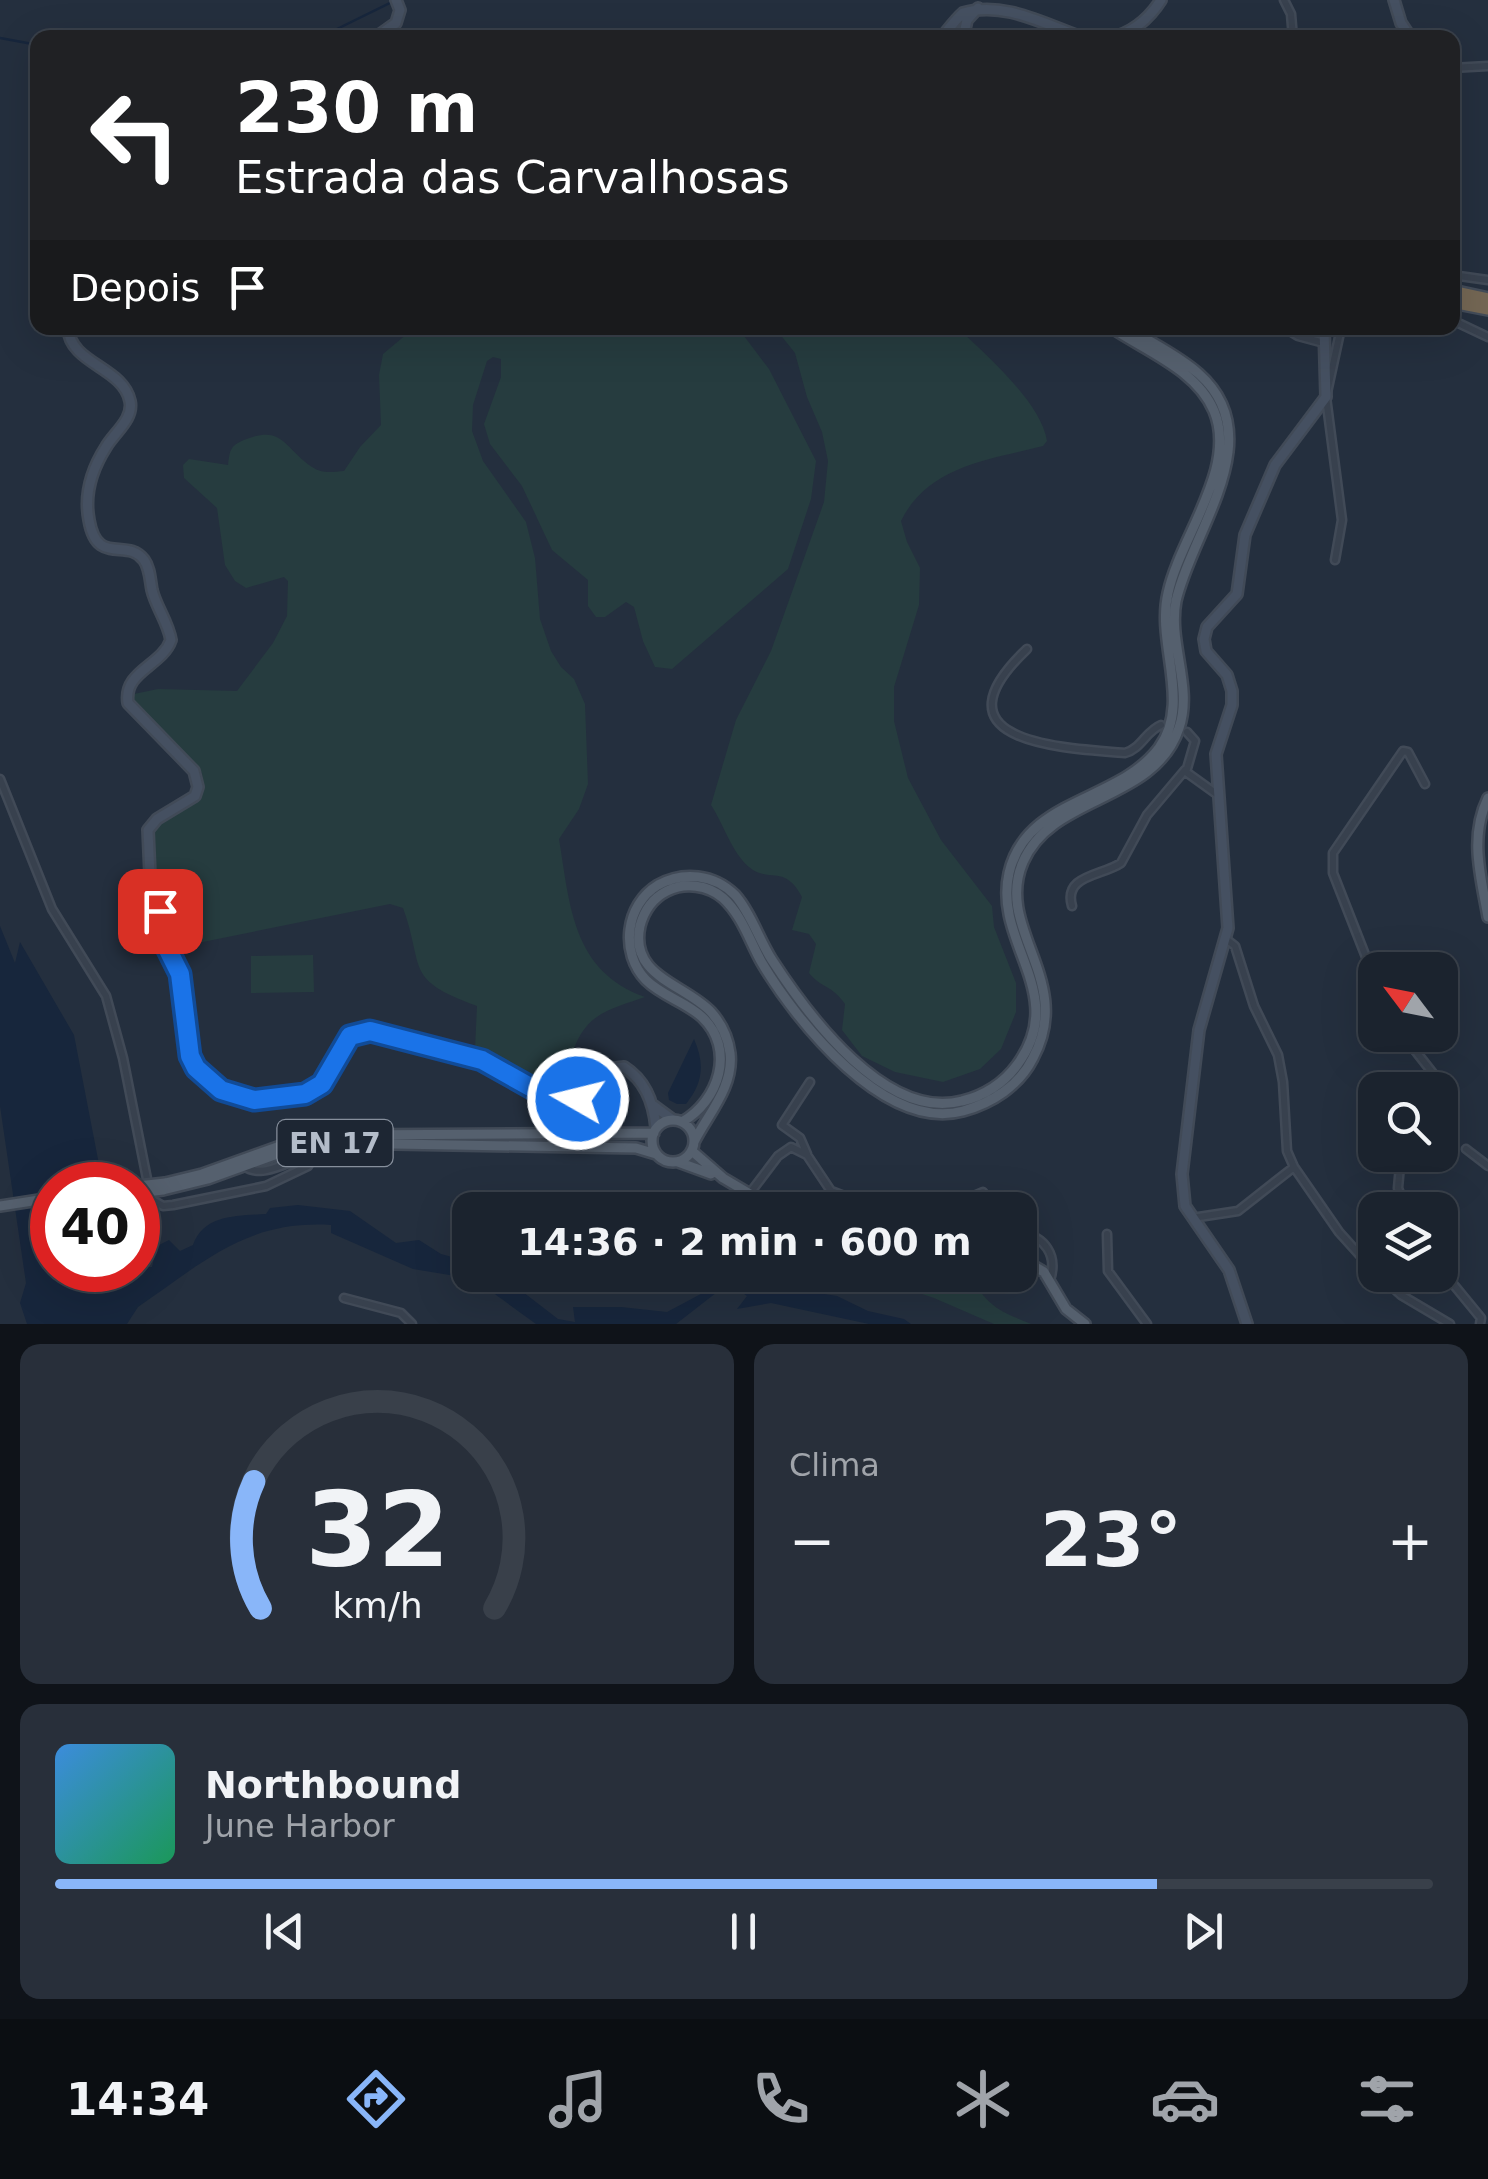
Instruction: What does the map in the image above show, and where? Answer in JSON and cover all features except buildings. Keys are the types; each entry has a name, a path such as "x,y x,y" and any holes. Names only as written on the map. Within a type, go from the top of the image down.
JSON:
{"highway":[{"path":"1460,293 1488,298"},
{"path":"1460,304 1488,309"}],"main road":[{"path":"748,1192 723,1178 665,1161 656,1154 655,1131 699,1110 712,1091 721,1066 720,1047 700,1015 641,973 629,941 630,924 642,899 655,887 679,877 709,879 735,896 772,961 807,1008 858,1064 894,1092 928,1104 956,1103 1000,1083 1025,1052 1034,1027 1036,1000 1032,977 1009,914 1010,868 1022,843 1040,823 1137,768 1155,753 1166,736 1174,698 1164,630 1168,593 1220,453 1216,416 1200,388 1123,335"},
{"path":"677,1162 693,1146 728,1079 731,1056 728,1041 708,1009 651,970 639,942 642,918 651,904 663,893 680,886 706,888 726,900 768,972 802,1016 864,1082 894,1103 942,1114 977,1106 1012,1086 1034,1057 1043,1035 1047,1004 1017,906 1020,870 1046,832 1143,777 1159,764 1174,742 1183,701 1174,610 1229,456 1227,417 1208,383 1139,335"},
{"path":"1488,798 1478,826 1477,854 1488,917"},
{"path":"678,1121 691,1130 693,1146 723,1178"},
{"name":"EN 17","path":"164,1186 272,1149 325,1138 591,1131 628,1135 655,1131"},
{"name":"EN 17","path":"160,1187 280,1153 337,1143 628,1148 656,1154"},
{"path":"0,1209 30,1205"},
{"path":"1037,1267 1050,1280 1066,1309 1085,1324"}],"street":[{"path":"389,30 400,17 396,0"},
{"path":"1127,30 1144,21 1162,0"},
{"path":"1284,0 1291,14 1292,30"},
{"path":"1394,0 1406,30"},
{"path":"951,30 966,11 996,2 1015,4 1068,30"},
{"path":"965,30 967,20 980,6"},
{"path":"1460,68 1488,66"},
{"path":"1460,275 1488,280"},
{"path":"1460,324 1488,337"},
{"path":"69,335 76,350 126,392 131,405 128,417 106,446 90,478 86,504 92,533 100,546 135,553 145,561 171,640 163,655 132,680 126,696 128,703 197,778 194,796 157,819 148,830 150,874 164,942 180,974 186,1042 196,1068 210,1082 236,1096 254,1100 295,1097 322,1084 350,1036 370,1031 482,1060 537,1093 554,1098"},
{"path":"1296,335 1324,343"},
{"path":"1324,335 1326,397 1342,520 1335,560"},
{"path":"1247,1324 1229,1270 1185,1206 1182,1174 1197,1048 1226,940 1228,912 1216,754 1232,705 1232,691 1226,675 1206,650 1204,639 1211,621 1227,608 1239,588 1246,534 1275,465 1326,397 1339,335"},
{"path":"1027,648 1000,679 994,694 996,716 1016,736 1058,748 1125,752 1161,725"},
{"path":"1072,906 1069,897 1074,886 1085,877 1121,864 1148,814 1185,770 1195,741 1187,732"},
{"path":"1364,952 1333,873 1333,853 1403,751 1408,752 1425,784"},
{"path":"1185,770 1195,782 1218,795"},
{"path":"0,779 52,909 106,996 123,1058 151,1199 162,1206 173,1205 266,1186 308,1166 311,1160 302,1159 260,1172 244,1166"},
{"path":"1226,940 1235,946 1254,1006 1278,1055 1287,1151 1294,1167 1358,1252"},
{"path":"1416,1052 1432,1072"},
{"path":"554,1098 562,1088 574,1090 600,1070 619,1066 638,1078 654,1106 655,1131"},
{"path":"810,1082 782,1124 800,1138 826,1187 836,1192"},
{"path":"554,1098 558,1109 571,1110 578,1103 574,1090"},
{"path":"654,1106 678,1121"},
{"path":"751,1192 786,1150 797,1148 807,1155"},
{"path":"1466,1149 1488,1166"},
{"path":"1192,1219 1238,1211 1294,1167"},
{"path":"1108,1234 1108,1270 1147,1324"},
{"path":"1037,1238 1053,1259 1050,1280"},
{"path":"1458,1288 1481,1318 1480,1324"},
{"path":"1397,1292 1450,1324"},
{"path":"344,1298 400,1313 412,1324"}],"green space":[{"path":"406,335 743,335 769,369 816,461 811,499 788,569 672,669 655,667 634,607 626,602 605,617 596,617 588,606 588,580 552,550 522,486 490,444 484,424 501,377 501,359 493,357 487,361 473,405 472,431 483,461 526,522 535,558 540,619 551,651 574,679 585,704 588,784 579,809 559,839 572,911 589,953 602,971 645,997 591,1021 567,1067 545,1087 475,1049 477,1006 453,997 427,979 417,959 403,908 390,904 173,948 153,874 152,828 194,802 202,785 202,773 136,708 129,695 158,689 237,691 273,643 287,616 288,581 284,577 246,588 235,581 225,565 217,508 184,478 183,465 189,459 228,465 236,444 267,435 282,440 316,469 344,471 381,425 379,375 383,354"},
{"path":"781,335 965,335 1023,395 1043,426 1047,441 1043,446 981,461 943,477 927,488 901,521 920,568 919,605 894,687 894,721 908,778 941,840 992,906 994,927 1016,983 1016,1012 1001,1049 980,1069 943,1082 895,1072 862,1056 842,1030 845,1004 809,973 816,944 809,934 792,930 802,897 789,880 756,872 743,861 711,805 736,720 771,651 824,502 828,461 795,353"},
{"path":"313,955 314,992 251,993 251,956"},
{"path":"916,1292 981,1292 995,1306 1031,1324 994,1324"}],"water":[{"path":"0,926 15,963 20,942 74,1035 99,1162 30,1162 30,1292 160,1292 138,1307 127,1324 27,1324 20,1303 26,1283 0,1106"},
{"path":"694,1039 701,1065 699,1081 686,1104 677,1104 669,1100 668,1093"},
{"path":"298,1205 350,1211 396,1243 419,1240 452,1257 452,1275 413,1269 331,1233 331,1225 274,1229 227,1247 160,1292 160,1244 169,1240 180,1251 193,1245 205,1227 214,1222"},
{"path":"492,1292 523,1292 558,1319 575,1322 573,1307 667,1312 705,1292 717,1292 676,1324 536,1324"},
{"path":"741,1292 837,1296 868,1311 911,1324 869,1324 771,1303 737,1309 747,1296"}],"waterway":[{"path":"335,30 394,1"},
{"path":"0,38 30,44"}],"route":[{"path":"160,911 164,942 180,974 190,1056 196,1068 221,1090 254,1100 308,1093 328,1076 350,1036 370,1031 482,1060 548,1097 554,1098 558,1091 570,1088 578,1099"}]}
